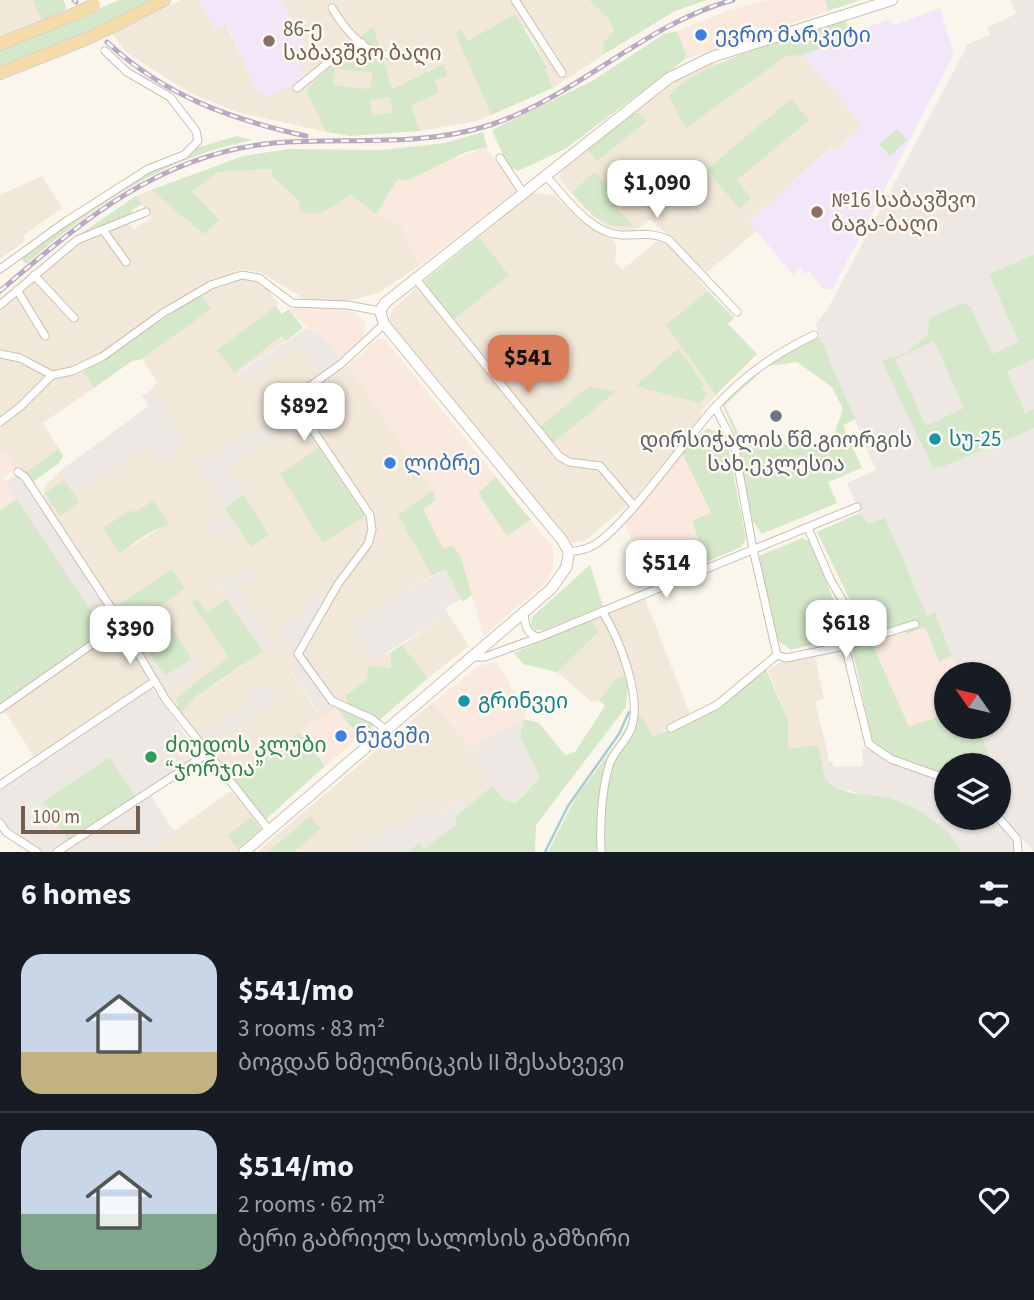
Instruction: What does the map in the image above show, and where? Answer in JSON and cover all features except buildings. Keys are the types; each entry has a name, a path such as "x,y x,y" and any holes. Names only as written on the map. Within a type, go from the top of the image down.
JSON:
{"main road":[{"path":"0,73 86,39 164,0"},
{"path":"244,852 384,729 551,589 566,568 569,552 384,324 380,311 385,303 656,87 687,68 712,57 892,0"},
{"path":"0,44 99,3"}],"street":[{"path":"515,0 562,73"},
{"path":"332,8 343,27 362,43 388,55"},
{"path":"297,88 335,57 362,43"},
{"path":"0,269 34,242 148,169 184,155 193,147 198,136 170,97 127,72 105,51"},
{"path":"500,159 523,193"},
{"path":"545,175 589,222 602,230 619,235 658,234 668,240 737,312"},
{"path":"0,305 68,247 146,212"},
{"path":"103,230 126,262"},
{"path":"34,275 75,318"},
{"path":"0,422 20,407 52,375 94,361 163,313 234,276 259,278 292,303 346,305 380,311"},
{"path":"415,278 559,456 569,462 600,466 634,506"},
{"path":"17,290 45,336"},
{"path":"384,324 341,364 292,399 370,515 372,530 363,551 338,584 298,654 332,701 372,719 384,729"},
{"path":"569,552 592,547 634,506 715,407 767,359 814,335"},
{"path":"0,354 20,358 52,375"},
{"path":"715,407 734,444 753,549 777,655"},
{"path":"18,472 25,477 155,681 207,754 269,830"},
{"path":"469,657 485,657 540,637 856,507"},
{"path":"808,528 830,579 865,639"},
{"path":"524,611 526,627 532,635 540,637"},
{"path":"601,852 600,818 609,765 631,729 633,716 627,667 614,630 602,611"},
{"path":"0,709 121,624"},
{"path":"777,655 786,658 845,646 915,624"},
{"path":"845,646 869,744 891,759 934,774"},
{"path":"671,727 717,705 777,655"},
{"path":"0,785 155,681"},
{"path":"57,852 207,754"},
{"path":"0,823 6,832 37,852"},
{"path":"1009,830 1017,839 1018,852"}],"shaded area":[{"path":"0,0 33,0 43,23 0,39"},
{"path":"181,0 198,0 215,29 226,24 258,93 297,57 309,52 282,0 589,0 609,19 615,31 605,41 601,56 553,88 544,69 547,67 526,28 467,42 455,31 491,115 477,121 420,131 411,105 435,80 442,64 392,89 373,27 306,90 326,132 237,112 192,94 127,53 112,34"},
{"name":"86-ე საბავშვო ბაღი","path":"198,0 282,0 309,52 297,57 306,78 264,98 261,92 258,94 227,24 215,29"},
{"path":"768,0 825,0 828,11 684,60 686,54 677,31 726,11"},
{"path":"1010,0 1034,0 1034,852 1016,831 1006,834 1014,843 1014,852 962,852 945,830 1011,830 1011,753 988,753 983,739 1012,738 1012,662 954,662 936,613 927,616 885,517 868,524 860,513 847,483 876,470 815,324 826,312 968,44 990,35 987,27 1016,14"},
{"path":"940,8 954,54 833,289 823,289 809,271 805,274 800,268 793,275 749,222 832,147 836,151 863,126 802,54 814,45 891,19 894,25"},
{"path":"802,54 863,126 835,151 831,147 749,222 757,231 707,272 651,219 633,232 609,227 592,216 559,180 561,167 649,99 700,65"},
{"path":"335,69 372,73 370,89 333,85"},
{"path":"390,97 392,113 372,116 371,99"},
{"path":"487,147 516,191 419,266 401,225 376,214 398,179"},
{"path":"270,169 274,178 299,201 324,212 350,195 376,214 401,225 419,266 378,293 346,302 311,303 260,272 242,269 161,309 123,340 77,367 54,371 19,354 0,349 0,309 74,246 127,223 134,229 151,218 136,196 151,190 205,234 192,192 218,172"},
{"path":"42,176 62,208 24,235 25,241 0,259 0,195"},
{"path":"530,194 553,195 589,227 613,240 617,246 615,261 622,270 656,242 666,241 708,291 667,326 716,395 701,412 703,417 634,499 585,541 572,543 389,322 392,310 423,282 509,275 479,237"},
{"path":"247,277 264,285 279,304 217,350 234,372 283,336 286,341 240,371 245,380 298,345 319,375 288,397 368,519 369,530 365,544 325,600 313,595 305,610 279,630 299,660 290,671 318,713 331,704 336,708 230,777 207,749 276,699 266,685 247,698 250,702 199,738 165,692 199,669 158,607 185,588 172,569 114,608 43,501 44,487 61,470 77,493 146,447 186,443 151,390 157,382 142,359 211,309 201,294","holes":["276,435 227,469 255,511 220,535 229,511 210,460","134,514 169,523 120,553","252,576 236,587 265,651 220,587","198,600 244,665 181,707 175,699 231,660"]},
{"path":"289,308 342,308 354,312 365,322 364,339 340,360 324,339 302,324"},
{"path":"307,328 324,339 340,360 319,375 298,345 245,381 240,372"},
{"path":"378,339 385,339 496,477 478,493 507,536 531,520 553,548 553,569 546,582 484,636 461,558 443,549 423,509 433,490 348,366"},
{"path":"0,356 18,360 44,376 22,400 0,416"},
{"path":"348,366 433,490 398,515 432,576 406,593 374,660 391,652 391,668 345,694 347,703 343,705 334,700 301,654 375,527 297,401"},
{"path":"83,372 94,388 43,423 59,449 26,472 15,469 4,452 0,454 0,425 35,398 53,379"},
{"path":"151,390 186,443 159,461 153,448 146,447 77,493 61,470 149,406 142,396"},
{"path":"266,421 276,435 227,469 256,511 220,536 218,533 212,538 205,527 229,511 194,459 204,452 210,459"},
{"path":"4,452 15,469 2,478 17,499 0,510 0,454"},
{"path":"682,453 711,514 692,522 706,562 649,585 625,523"},
{"path":"19,474 116,622 104,631 5,481"},
{"path":"247,567 252,576 237,587 275,644 264,652 220,586"},
{"path":"445,569 461,599 445,608 448,614 374,661 351,626 404,590 406,593"},
{"path":"314,594 325,600 295,654 278,630 305,610"},
{"path":"645,599 690,714 653,738 642,717 631,717 631,675 617,678 599,700 592,702 557,672 598,634 591,619"},
{"path":"448,614 469,646 428,678 402,645"},
{"path":"925,627 939,661 952,656 954,662 934,662 934,718 909,727 872,643"},
{"path":"115,631 123,635 150,681 35,758 3,709"},
{"path":"148,649 165,676 192,659 199,669 165,692 142,653"},
{"path":"815,656 824,699 815,702 829,759 817,762 788,750 788,720 768,670 779,663"},
{"path":"299,660 331,704 319,713 290,670"},
{"path":"496,661 525,712 524,719 471,747 432,703 479,666"},
{"path":"266,685 277,700 207,749 199,738 249,702 247,698"},
{"path":"151,687 199,755 136,797 110,757 69,842 51,852 43,852 8,830 0,818 0,789"},
{"path":"432,703 471,747 492,786 469,806 462,798 433,820 398,829 394,822 360,849 362,852 257,852"},
{"path":"336,708 360,737 325,766 300,732"},
{"path":"524,719 520,737 540,778 516,803 505,800 492,786 471,747"},
{"path":"877,747 934,771 934,825 868,796 833,786 825,779 821,754 827,753 828,761 832,761 834,767 864,766 861,749"},
{"path":"231,791 264,830 237,852 144,852"},
{"path":"150,795 175,832 144,852 62,852"},
{"path":"463,798 469,806 455,817 457,824 424,849 419,843 408,852 362,852 359,848 393,821 398,829 424,809 433,820"}],"green space":[{"path":"33,0 63,0 66,6 65,10 42,21"},
{"path":"119,0 157,0 81,37 0,68 0,50"},
{"path":"589,0 707,0 675,11 601,56 605,41 614,31 609,19"},
{"path":"825,0 861,0 828,11"},
{"path":"515,14 547,67 545,69 553,88 491,115 455,32 460,29 468,41"},
{"path":"846,20 851,38 801,55 786,56 686,128 669,97 680,85 698,73 750,51"},
{"path":"373,26 392,89 443,64 447,76 435,80 439,93 411,105 420,131 350,136 326,132 306,90","holes":["335,69 372,73 370,89 333,85","390,97 392,113 372,115 371,100"]},
{"path":"677,31 686,54 684,60 565,149 518,171 508,166 492,130 592,81 664,34"},
{"path":"791,99 809,120 737,180 751,198 739,209 707,169"},
{"path":"633,113 638,113 647,121 597,161 587,149"},
{"path":"897,129 907,140 890,156 879,144"},
{"path":"483,132 487,147 466,152 408,180 398,179 376,214 350,195 326,210 307,213 300,211 299,201 274,178 270,169 218,172 192,192 219,220 204,234 151,190 243,156 289,149 382,150 445,143"},
{"path":"237,136 253,140 220,148 159,172 104,204 26,264 22,260 26,252 146,172 199,147"},
{"path":"595,172 612,191 616,188 626,199 616,207 633,226 614,225 598,218 572,192"},
{"path":"136,196 142,204 131,211 131,216 73,239"},
{"path":"479,237 509,275 453,320 423,282"},
{"path":"1034,255 1034,359 1007,371 1025,413 1034,409 1034,428 942,467 933,468 882,361 906,353 928,335 929,318 963,303 971,307 992,354 1019,342 989,274","holes":["934,341 964,408 926,426 895,359"]},
{"path":"708,291 734,318 728,324 757,354 716,395 666,325"},
{"path":"201,294 211,309 142,359 132,361 94,388 83,372"},
{"path":"276,306 282,314 289,309 303,328 286,341 282,336 234,373 217,350"},
{"path":"820,337 855,419 843,425 862,468 828,482 837,503 762,534 750,517 737,438 722,404 769,361","holes":["797,362 832,387 843,409 829,449 742,441 725,405 767,366"]},
{"path":"678,349 704,384 702,388 707,395 700,403 635,386"},
{"path":"589,386 615,392 553,443 540,427"},
{"path":"707,428 724,435 728,446 746,539 741,547 706,562 692,521 711,513 682,453"},
{"path":"319,448 365,516 323,543 280,474"},
{"path":"59,449 63,456 59,463 33,482 26,472"},
{"path":"496,477 531,520 507,536 478,493"},
{"path":"64,480 79,502 60,516 45,493"},
{"path":"433,490 435,500 423,509 443,549 452,545 461,558 472,595 463,602 445,569 432,576 398,515"},
{"path":"243,495 269,535 251,547 225,508"},
{"path":"17,499 104,631 0,704 0,510"},
{"path":"153,501 169,524 147,534 120,553 103,528 131,510 134,513"},
{"path":"860,513 868,524 885,517 927,616 935,612 952,656 939,662 925,627 906,634 902,624 873,631 862,625 817,532"},
{"path":"802,538 811,542 843,625 843,634 834,639 791,650 777,640 759,556"},
{"path":"590,565 603,606 544,630 535,630 531,626 532,617"},
{"path":"172,569 185,588 159,607 192,659 165,676 148,650 142,653 114,608"},
{"path":"197,599 207,613 226,599 263,651 197,696 179,714 175,708 178,703 175,699 229,657 192,603"},
{"path":"591,619 598,633 557,672 523,664 514,653"},
{"path":"872,643 909,727 934,718 934,739 983,739 988,753 934,753 934,772 896,758 879,747 872,739 852,648"},
{"path":"402,645 428,678 360,737 336,708 347,703 345,695 366,681 369,666 391,668 391,652"},
{"path":"766,669 788,720 788,749 818,745 825,778 833,786 851,793 890,798 919,810 934,821 934,830 947,831 962,852 548,852 575,799 620,738 631,717 642,717 653,737 723,705"},
{"path":"625,676 628,685 626,707 536,825 535,852 408,852 419,843 424,849 457,824 455,817 492,786 505,800 516,803 540,778 520,737 524,719 539,723 565,755 575,752 605,706 599,700 617,678"},
{"path":"300,732 325,766 265,820 230,777"},
{"path":"110,757 136,797 69,842 43,802"},
{"path":"310,816 321,829 294,852 268,852"},
{"path":"251,817 261,829 237,848 227,836"}],"waterway":[{"path":"545,852 568,806 619,734 629,712"}],"railway":[{"path":"0,291 62,239 125,194 195,161 233,150 274,143 436,137 490,125 553,97 670,26 733,0"},
{"path":"107,42 152,77 200,103 251,122 306,136"}],"place":[{"name":"ევრო მარკეტი","path":"701,35"},
{"name":"86-ე საბავშვო ბაღი","path":"269,41"},
{"name":"№16 საბავშვო ბაგა-ბაღი","path":"817,212"},
{"name":"დირსიჭალის წმ.გიორგის სახ.ეკლესია","path":"776,416"},
{"name":"სუ-25","path":"935,439"},
{"name":"ლიბრე","path":"390,463"},
{"name":"გრინვეი","path":"464,701"},
{"name":"ნუგეში","path":"341,736"},
{"name":"ძიუდოს კლუბი “ჯორჯია”","path":"151,757"}]}
